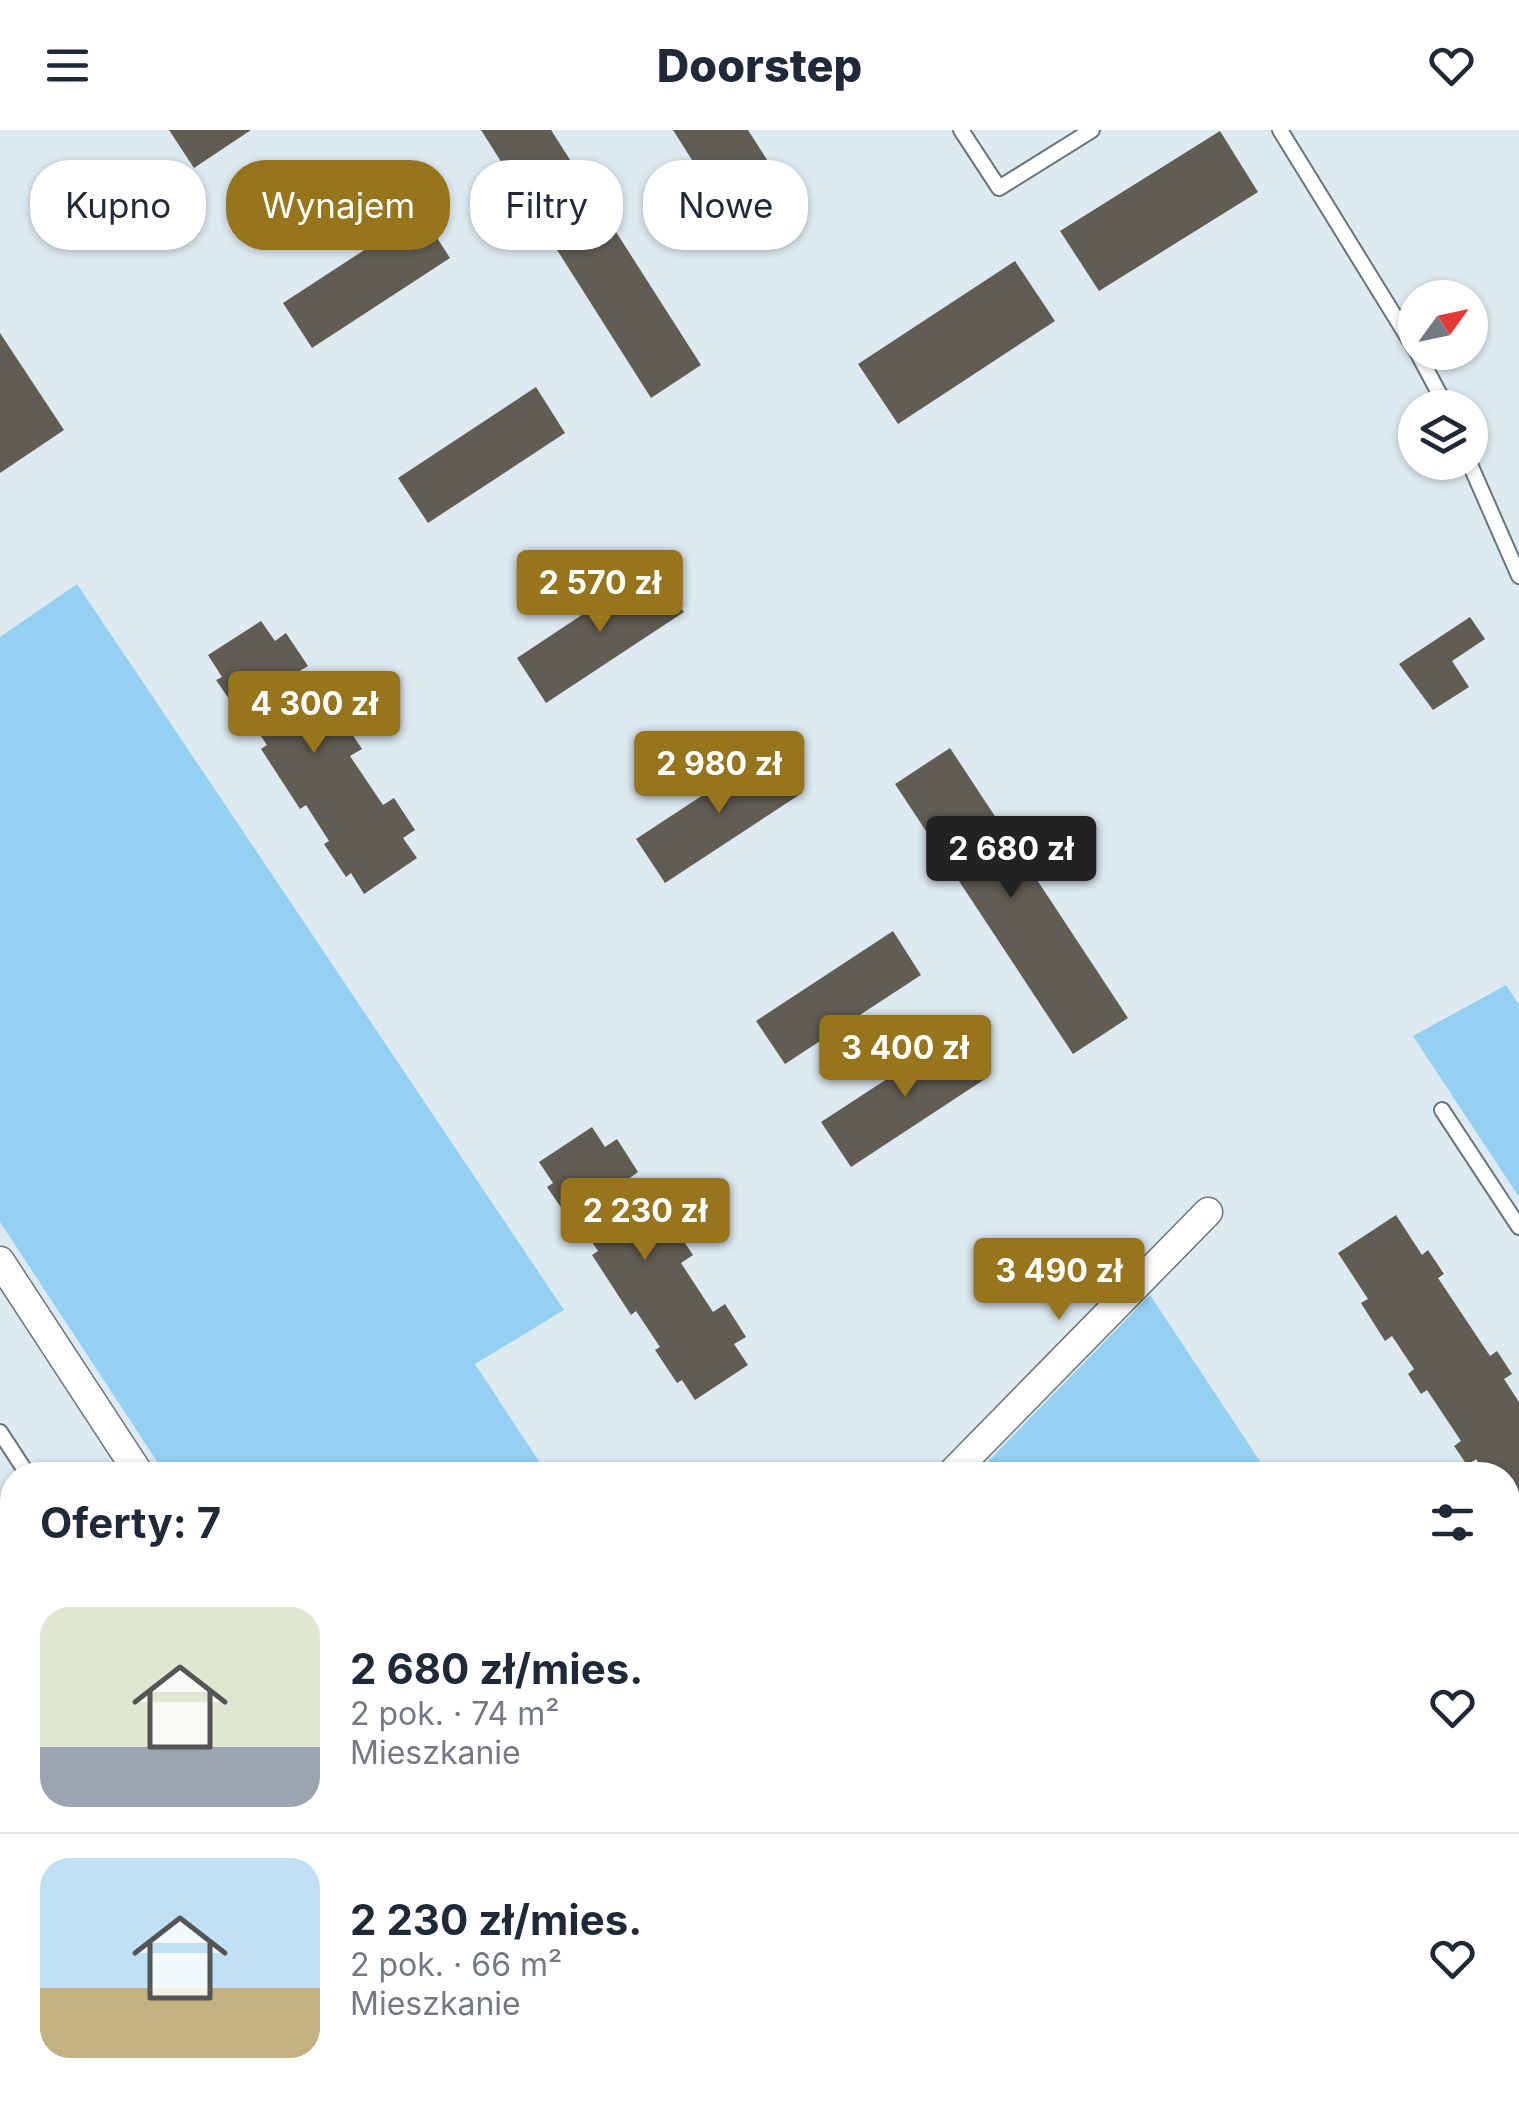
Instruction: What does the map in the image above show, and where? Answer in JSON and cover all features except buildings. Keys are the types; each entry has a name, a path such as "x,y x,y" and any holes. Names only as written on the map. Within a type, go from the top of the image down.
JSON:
{"street":[{"path":"963,1462 1208,1212"},
{"path":"0,1261 131,1462"}],"lane":[{"path":"961,130 999,188 1092,130"},
{"path":"1280,130 1398,322"},
{"path":"1477,480 1519,576"},
{"path":"1442,1110 1519,1227"},
{"path":"0,1432 20,1462"}],"shaded area":[{"path":"77,584 564,1310 475,1364 539,1462 157,1462 0,1222 0,637"},
{"path":"1506,985 1519,1005 1519,1197 1413,1036"},
{"path":"1150,1295 1260,1462 988,1462"}]}
